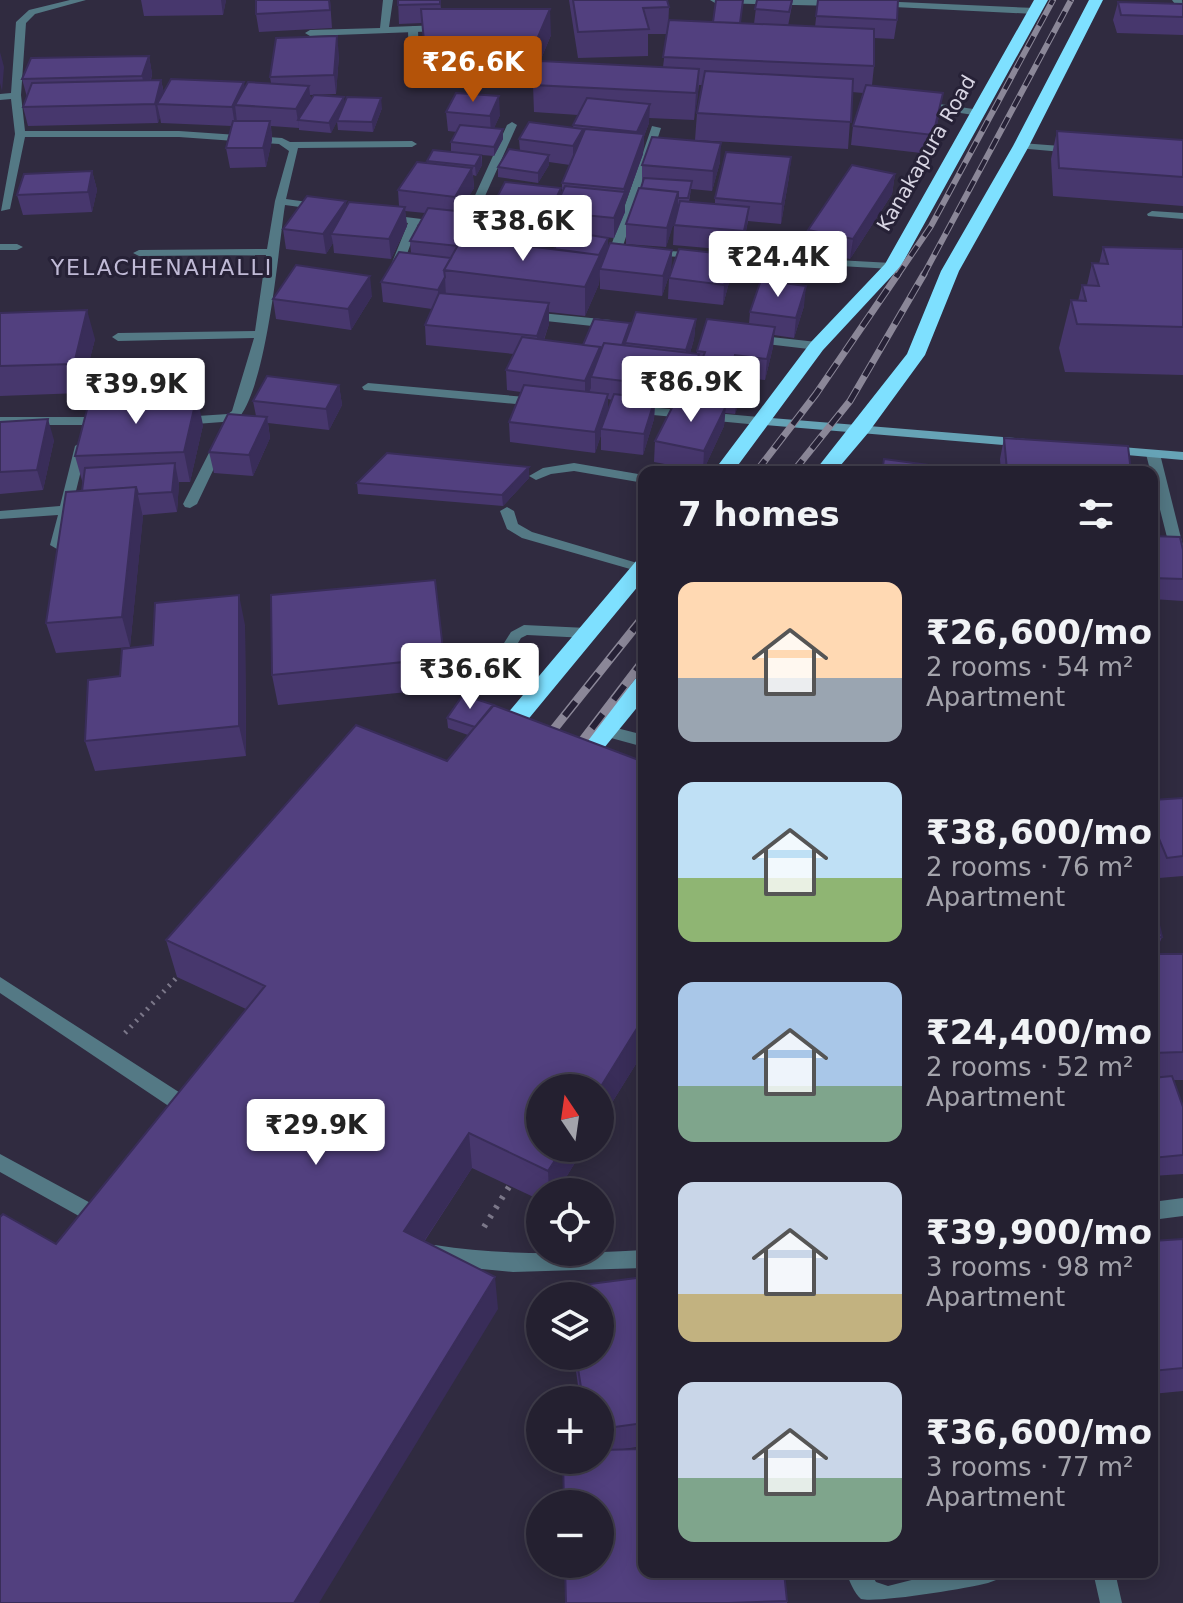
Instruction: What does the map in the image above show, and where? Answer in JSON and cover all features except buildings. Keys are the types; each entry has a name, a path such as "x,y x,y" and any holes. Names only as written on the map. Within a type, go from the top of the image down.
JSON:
{"highway":[{"path":"829,466 916,355 950,271 1021,146 1096,0"},
{"name":"Kanakapura Road","path":"727,466 817,346 892,266 1038,5"},
{"path":"487,754 638,572"},
{"path":"560,788 605,731 638,697"}],"street":[{"path":"5,209 20,134 16,95 21,22 32,12 81,0"},
{"path":"384,29 388,0"},
{"path":"715,0 842,4"},
{"path":"1177,0 1183,9"},
{"path":"858,4 1038,5"},
{"path":"310,33 458,28"},
{"path":"413,29 414,72"},
{"path":"0,97 16,95"},
{"path":"900,102 980,113"},
{"path":"466,227 512,125"},
{"path":"616,249 656,128"},
{"path":"20,134 272,138 291,145 412,144"},
{"path":"190,504 232,418 238,412 260,334 280,201 294,150 291,145"},
{"path":"1021,146 1092,151"},
{"path":"280,201 340,209"},
{"path":"370,214 586,244"},
{"path":"1152,214 1183,216"},
{"path":"390,284 414,220"},
{"path":"0,247 17,247"},
{"path":"601,247 630,250"},
{"path":"139,253 272,252"},
{"path":"644,252 892,266"},
{"path":"523,315 631,327"},
{"path":"118,337 260,334"},
{"path":"740,338 817,346"},
{"path":"368,387 556,403"},
{"path":"618,409 1046,445"},
{"path":"165,421 232,418"},
{"path":"0,421 119,421"},
{"path":"57,545 87,421"},
{"path":"1092,449 1183,456"},
{"path":"1153,454 1156,466"},
{"path":"536,476 573,468 638,478"},
{"path":"1158,474 1183,573"},
{"path":"0,515 65,510"},
{"path":"507,511 512,526 527,535 638,566"},
{"path":"496,667 516,635 524,630 587,633"},
{"path":"605,731 638,739"},
{"path":"0,984 203,1118"},
{"path":"0,1162 117,1228"},
{"path":"1158,1210 1183,1207"},
{"path":"422,1251 464,1259 564,1265 638,1259"},
{"path":"861,1578 869,1592 888,1597 964,1578"},
{"path":"1105,1578 1111,1603"}],"path":[{"path":"105,1054 192,961"},
{"path":"464,1259 517,1173"}],"railway":[{"path":"897,276 931,226 1053,0"},
{"path":"923,276 1071,0"},
{"path":"761,466 816,394 898,274"},
{"path":"798,466 850,401 924,274"},
{"path":"542,744 638,624"},
{"path":"570,757 638,668"}],"district":[{"name":"YELACHENAHALLI","path":"162,267"}]}
